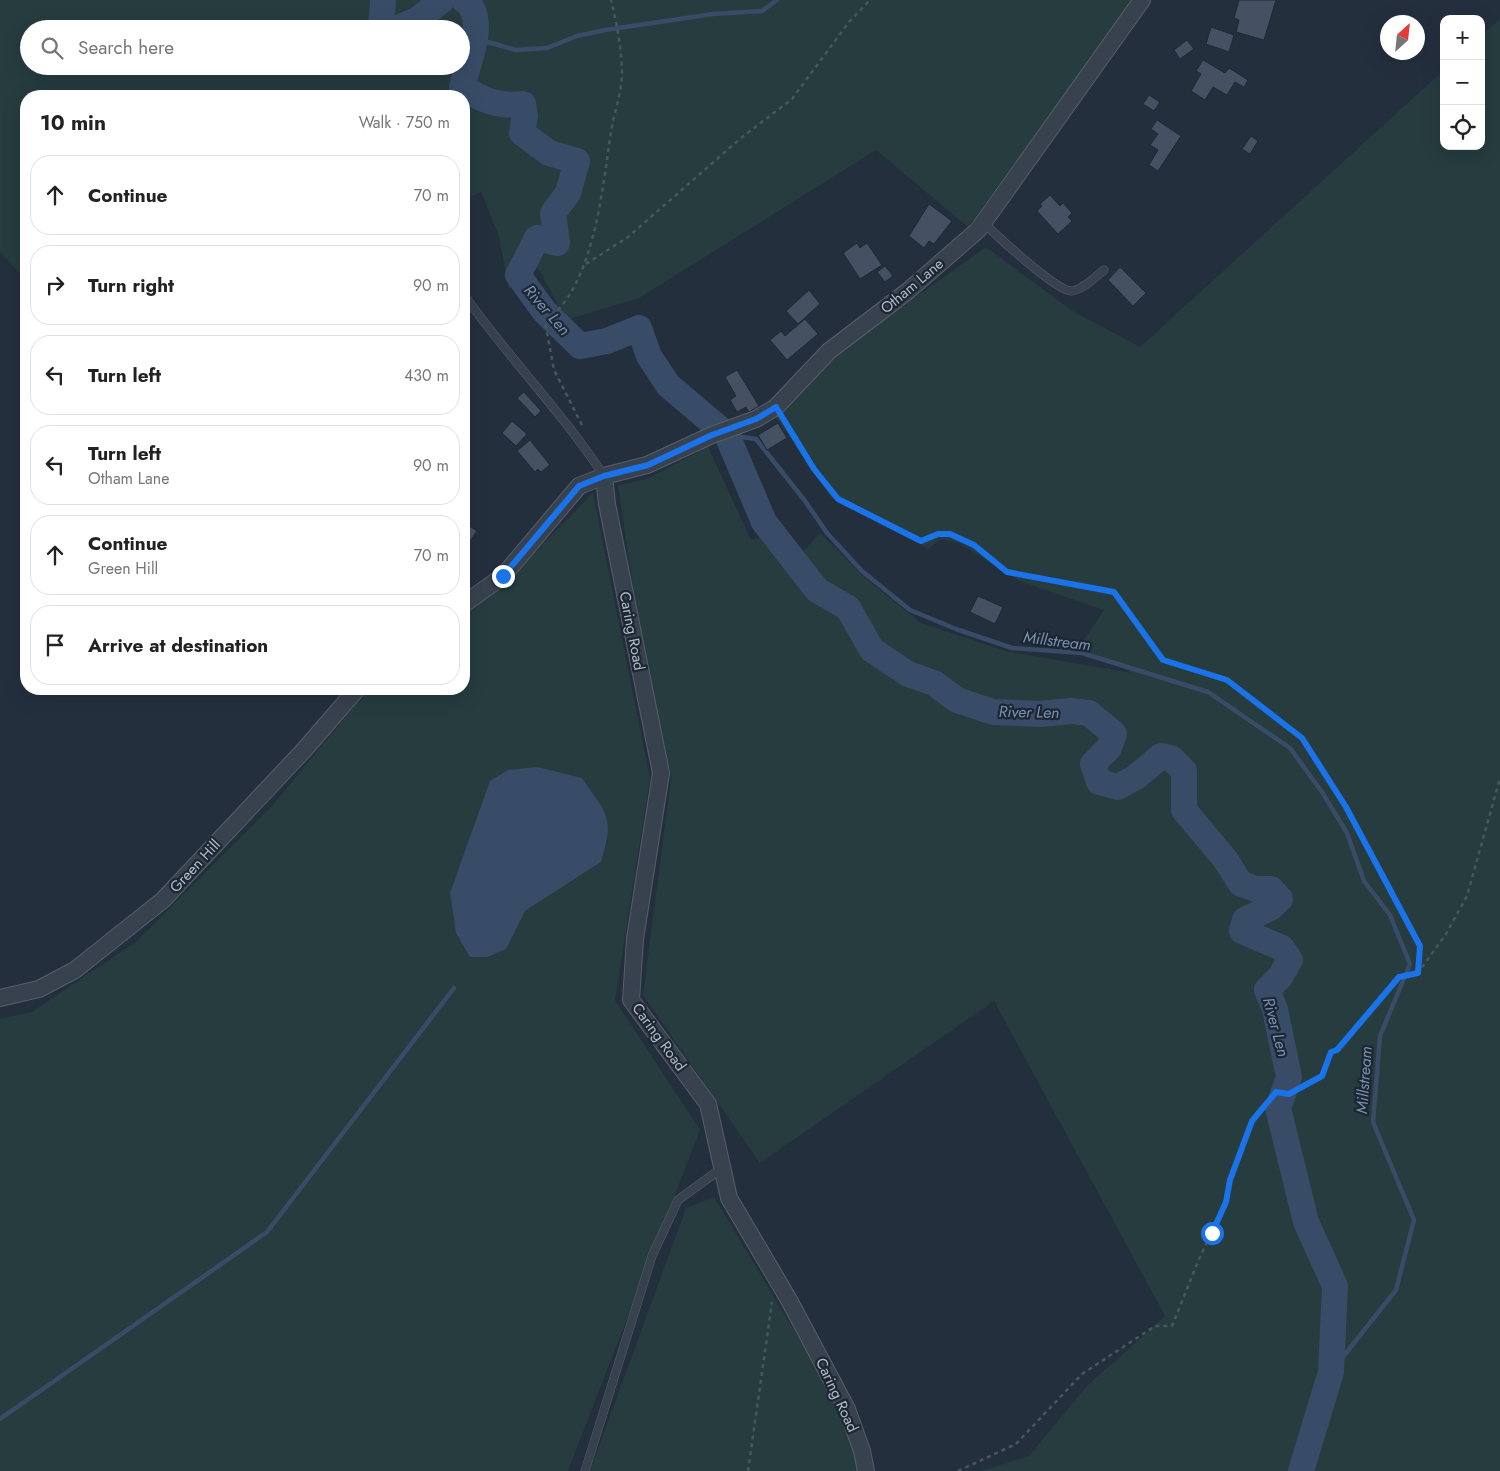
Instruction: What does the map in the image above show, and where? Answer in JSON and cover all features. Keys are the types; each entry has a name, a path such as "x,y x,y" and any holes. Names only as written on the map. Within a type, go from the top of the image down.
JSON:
{"street":[{"name":"Otham Lane","path":"604,476 648,465 712,435 756,419 776,407 829,351 908,291 978,230 1142,0"},
{"path":"470,600 503,576 579,486 604,476"},
{"name":"Caring Road","path":"604,476 607,504 661,773 635,940 631,1000 708,1104 729,1198 781,1287 847,1409 862,1451 866,1471"},
{"name":"Green Hill","path":"0,998 39,989 75,970 163,900 305,749 352,695"}],"lane":[{"path":"983,222 1050,281 1066,291 1074,291 1084,286 1104,270"},
{"path":"470,303 500,345 566,423 604,476"},
{"path":"585,1471 652,1256 678,1200 722,1168"}],"path":[{"path":"585,430 554,370 545,322 558,312 584,265 597,220 612,127 620,96 622,74 619,36 611,0"},
{"path":"584,265 628,237 741,138 792,99 849,22 870,0"},
{"path":"776,407 814,469 838,499 921,541 938,534 962,538 974,545 1007,572 1114,592 1163,660 1227,680 1302,738 1346,807 1420,946 1418,973"},
{"path":"958,1471 1016,1444 1082,1374 1155,1326 1172,1326 1198,1259 1226,1202 1230,1180 1252,1121 1276,1092 1289,1094 1322,1076 1331,1052 1337,1050 1399,977 1418,973 1446,934 1467,896 1500,778"},
{"path":"748,1471 773,1295 781,1287"}],"green space":[{"path":"0,0 1133,0 968,227 876,150 639,298 566,320 538,268 509,289 498,233 481,192 470,197 470,90 20,90 20,274 0,252"},
{"path":"1500,19 1500,1471 981,1471 1029,1456 1086,1387 1165,1316 994,1001 760,1163 643,995 671,778 647,681 618,485 647,479 708,447 751,540 769,535 793,567 796,560 820,533 870,582 921,623 1005,651 1132,673 1079,648 1104,610 1020,581 959,543 941,539 928,549 831,498 775,416 830,359 986,247 1071,310 1140,347 1440,74 1440,150 1485,150 1485,32"},
{"path":"593,493 650,778 615,1000 700,1130 568,1471 0,1471 0,1019 32,1012 137,941 271,807 364,695 470,695 470,610 502,586","holes":["608,840 601,862 525,911"]},
{"path":"714,1197 840,1407 859,1471 590,1471 686,1208"}],"water":[{"path":"537,767 582,778 597,800 603,809 608,825 601,862 525,911 506,949 487,957 470,957 456,933 450,893 490,781 508,770"}],"building":[{"path":"1239,0 1276,0 1264,40 1236,32 1239,20 1234,18"},
{"path":"1211,27 1234,35 1229,52 1206,44"},
{"path":"1187,40 1194,49 1180,59 1174,50"},
{"path":"1203,60 1225,73 1229,68 1248,80 1244,87 1235,82 1227,95 1213,87 1205,100 1191,91 1201,74 1196,71"},
{"path":"1149,95 1160,102 1154,111 1143,104"},
{"path":"1157,120 1181,136 1158,171 1149,165 1158,150 1150,145 1158,134 1151,129"},
{"path":"1251,136 1258,141 1250,154 1242,149"},
{"path":"1050,195 1060,206 1063,203 1072,213 1068,217 1072,221 1058,234 1037,211 1042,206 1040,204"},
{"path":"929,204 952,221 934,244 929,241 924,248 909,236"},
{"path":"857,243 860,248 867,243 882,265 860,279 843,253"},
{"path":"885,266 893,276 885,282 877,272"},
{"path":"1120,267 1146,293 1133,306 1108,280"},
{"path":"809,290 820,304 798,324 786,311"},
{"path":"805,319 818,334 787,360 770,340 781,331 785,336"},
{"path":"737,370 759,406 749,412 746,407 737,412 730,400 736,396 725,377"},
{"path":"524,392 541,411 535,417 517,398"},
{"path":"512,421 527,434 516,446 502,433"},
{"path":"778,423 787,438 767,450 758,435"},
{"path":"530,440 550,465 541,472 538,469 535,472 517,451"},
{"path":"470,526 477,531 470,541"},
{"path":"978,596 1003,607 995,624 970,612"}],"waterway":[{"name":"River Len","path":"382,20 383,0"},
{"name":"River Len","path":"417,20 442,0"},
{"name":"River Len","path":"464,0 471,8 475,17 475,41 470,60"},
{"path":"474,38 516,50 547,48 577,36 605,30 713,14 762,11 777,0"},
{"name":"River Len","path":"466,75 462,87 467,90"},
{"name":"River Len","path":"470,92 491,102 514,105 523,104 525,116 522,133 549,153 577,161 568,193 553,213 557,243 537,238 518,275 544,311 580,346 607,341 639,328 649,356 668,385 727,435 764,522 817,590 848,608 872,650 908,674 934,683 957,700 993,712 1040,714 1071,711 1089,713 1114,734 1109,748 1093,764 1099,782 1118,787 1136,777 1161,756 1171,758 1184,771 1184,810 1225,859 1241,884 1256,889 1271,889 1280,899 1270,908 1245,920 1242,931 1282,948 1290,960 1280,977 1267,990 1275,1009 1289,1077 1278,1108 1306,1222 1335,1286 1331,1372 1301,1471"},
{"name":"Millstream","path":"728,435 756,439 805,501 827,533 862,571 910,610 956,629 1012,648 1082,653 1208,692 1290,748 1322,792 1347,833 1364,881 1390,915 1410,964 1380,1036 1373,1122 1414,1220 1396,1290 1331,1372"},
{"path":"0,1419 267,1232 454,988"}],"route":[{"path":"503,576 579,486 604,476 648,465 712,435 756,419 776,407 814,469 838,499 921,541 938,534 950,534 962,538 974,545 1007,572 1114,592 1163,660 1227,680 1302,738 1346,807 1420,946 1418,973 1399,977 1337,1050 1331,1052 1322,1076 1289,1094 1276,1092 1252,1121 1230,1180 1226,1202 1212,1233"}]}
